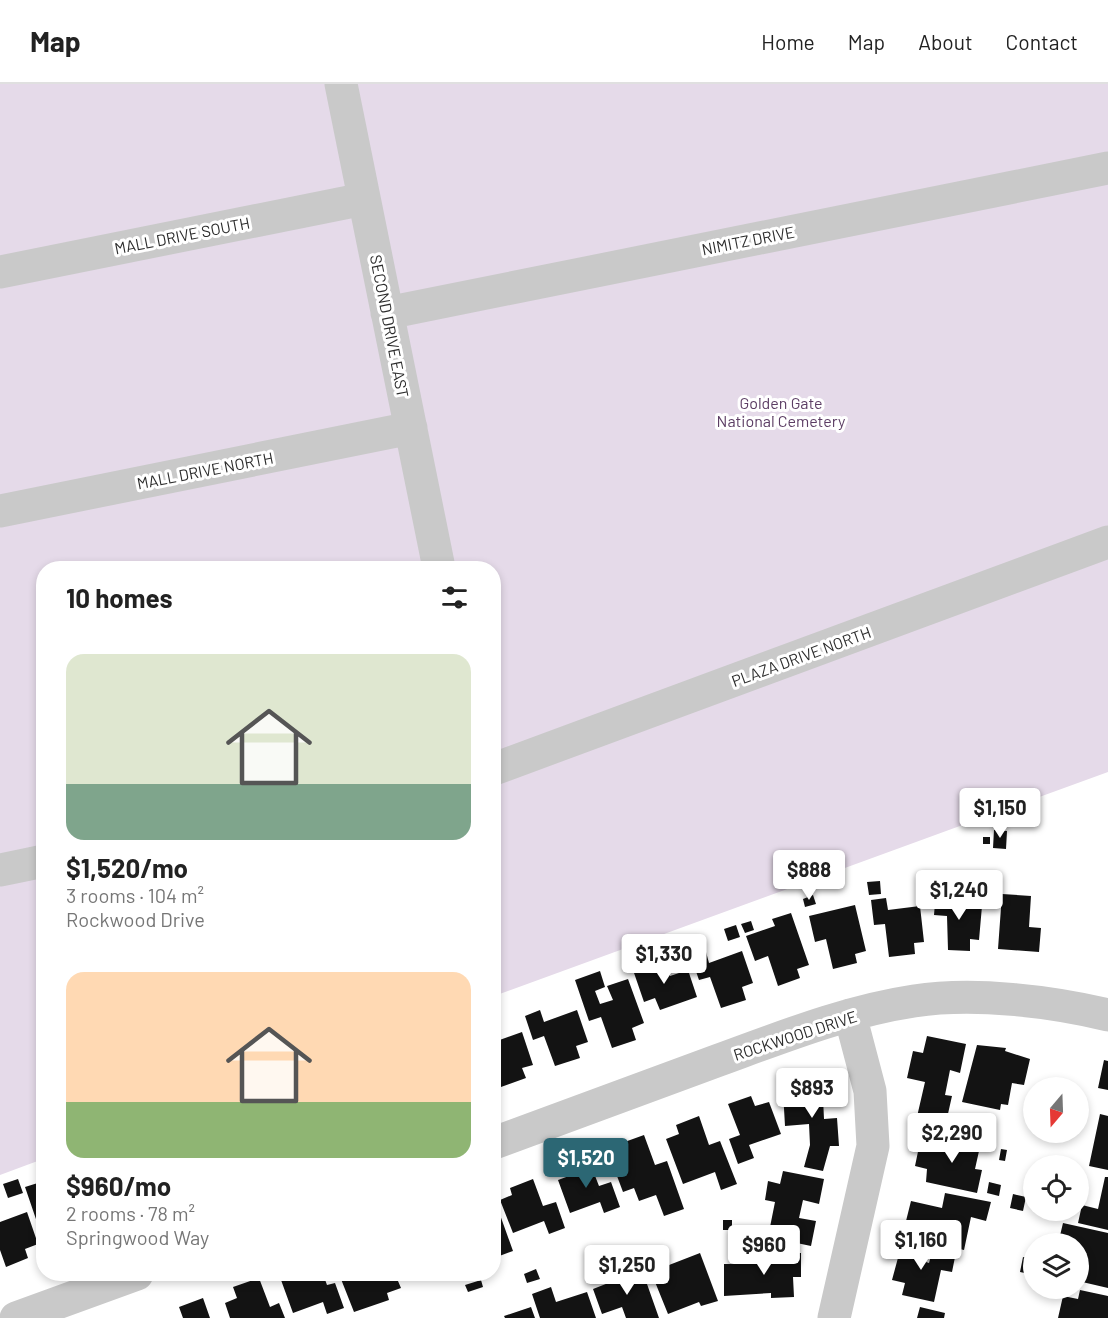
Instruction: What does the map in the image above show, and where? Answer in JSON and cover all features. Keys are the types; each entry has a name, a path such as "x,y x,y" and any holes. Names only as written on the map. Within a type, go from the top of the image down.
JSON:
{"street":[{"name":"SECOND DRIVE EAST","path":"341,84 438,561"},
{"name":"NIMITZ DRIVE","path":"387,313 1108,168"},
{"name":"MALL DRIVE SOUTH","path":"0,272 364,199"},
{"name":"MALL DRIVE NORTH","path":"0,511 411,428"},
{"name":"PLAZA DRIVE NORTH","path":"501,766 1108,542"},
{"path":"0,870 36,863"},
{"name":"ROCKWOOD DRIVE","path":"501,1140 792,1033 850,1015 915,1000 984,998 1080,1008 1108,1015"},
{"path":"834,1318 873,1146 870,1091 850,1015"},
{"path":"16,1318 118,1281"}],"green space":[{"name":"Golden Gate National Cemetery","path":"0,84 1108,84 1108,772 501,993 501,561 36,561 36,1162 0,1175"}],"building":[{"path":"994,830 1007,831 1006,849 993,848"},
{"path":"983,837 990,837 990,844 983,844"},
{"path":"880,881 881,894 869,895 867,882"},
{"path":"936,891 951,892 951,903 982,906 979,940 970,939 970,951 948,950 947,916 934,915"},
{"path":"1002,894 1031,896 1029,927 1041,928 1039,952 998,949"},
{"path":"813,895 816,904 805,907 803,899"},
{"path":"886,898 888,910 920,906 924,942 914,943 915,954 889,957 885,924 874,925 871,900"},
{"path":"855,905 866,951 855,954 857,963 833,969 826,939 815,942 809,916"},
{"path":"791,913 809,965 797,969 800,978 778,986 768,956 755,961 746,936 775,926 772,919"},
{"path":"751,921 754,930 745,933 741,924"},
{"path":"736,925 740,937 728,941 724,929"},
{"path":"742,951 753,983 742,987 746,1000 721,1008 710,977 699,980 691,957 706,952 709,963"},
{"path":"664,959 670,976 688,970 697,997 660,1010 655,998 644,1002 633,970"},
{"path":"600,971 605,987 595,991 600,1004 613,1000 607,986 628,979 644,1023 632,1028 636,1040 612,1048 601,1017 589,1021 575,980"},
{"path":"540,1010 544,1022 577,1010 588,1042 576,1046 580,1058 555,1066 544,1036 533,1040 525,1016"},
{"path":"522,1032 533,1065 522,1068 526,1078 501,1087 501,1040"},
{"path":"927,1036 966,1044 960,1073 950,1070 945,1095 952,1096 945,1127 916,1121 925,1082 907,1078 913,1051 923,1053"},
{"path":"977,1045 1006,1048 1005,1051 1030,1059 1026,1077 1023,1077 1023,1085 1012,1083 1008,1105 1001,1104 1000,1110 962,1102"},
{"path":"1104,1060 1108,1061 1108,1090 1098,1088"},
{"path":"822,1077 824,1119 837,1118 839,1146 830,1146 823,1171 804,1167 810,1145 809,1124 785,1126 783,1091 796,1090 795,1079"},
{"path":"751,1096 755,1106 769,1102 781,1134 749,1145 754,1158 738,1164 729,1139 740,1135 728,1104"},
{"path":"1100,1114 1108,1116 1108,1170 1089,1166"},
{"path":"699,1116 709,1145 720,1141 737,1184 721,1190 715,1172 683,1184 666,1139 679,1134 676,1125"},
{"path":"644,1135 655,1165 667,1161 684,1209 664,1216 656,1195 639,1201 634,1188 623,1192 611,1160 624,1156 619,1144"},
{"path":"956,1136 981,1142 975,1169 982,1170 977,1193 926,1182 927,1169 915,1166 920,1142 953,1149"},
{"path":"1001,1149 1007,1150 1005,1161 999,1160"},
{"path":"588,1158 599,1186 611,1182 620,1207 604,1213 600,1202 570,1213 558,1180 569,1176 565,1166"},
{"path":"783,1171 824,1179 819,1204 803,1200 799,1218 816,1221 811,1246 768,1237 775,1202 765,1200 768,1181 780,1184"},
{"path":"1105,1177 1108,1177 1108,1230 1078,1223 1078,1221 1089,1221 1089,1207 1098,1209"},
{"path":"18,1179 23,1193 8,1198 3,1184"},
{"path":"533,1179 543,1206 556,1202 565,1228 549,1234 544,1221 513,1233 501,1203 501,1200 512,1195 510,1188"},
{"path":"989,1182 1001,1185 999,1196 987,1193"},
{"path":"36,1184 36,1219 25,1187"},
{"path":"945,1193 991,1202 986,1221 971,1217 964,1250 912,1238 914,1227 905,1225 911,1201 942,1208"},
{"path":"1013,1194 1023,1196 1023,1211 1010,1208"},
{"path":"27,1212 36,1238 36,1245 25,1249 28,1258 6,1267 0,1250 0,1222"},
{"path":"501,1218 513,1251 501,1255"},
{"path":"723,1220 732,1220 732,1230 723,1230"},
{"path":"1063,1223 1108,1233 1108,1288 1089,1284 1089,1233 1061,1233"},
{"path":"902,1243 929,1249 926,1262 929,1263 932,1252 955,1257 952,1272 941,1270 934,1302 902,1295 905,1283 892,1280"},
{"path":"700,1253 718,1301 701,1306 699,1302 668,1314 651,1272"},
{"path":"801,1253 801,1277 793,1277 794,1297 771,1298 771,1293 724,1296 724,1264 753,1264 753,1254"},
{"path":"1023,1257 1023,1273 1020,1272"},
{"path":"641,1267 659,1318 626,1318 622,1307 602,1314 593,1289 616,1280 614,1276"},
{"path":"536,1269 540,1279 527,1283 524,1274"},
{"path":"250,1281 260,1281 270,1307 279,1303 285,1318 230,1318 225,1303 237,1298 233,1287"},
{"path":"281,1281 326,1281 327,1285 335,1283 344,1308 327,1314 323,1302 293,1313"},
{"path":"342,1281 398,1281 401,1288 387,1293 389,1300 354,1312"},
{"path":"481,1281 483,1287 468,1292 465,1285"},
{"path":"551,1287 556,1302 587,1292 596,1318 540,1318 532,1294"},
{"path":"1089,1292 1108,1296 1108,1318 1058,1318 1062,1299 1089,1299"},
{"path":"203,1298 210,1318 183,1318 179,1307"},
{"path":"531,1307 535,1318 505,1318 504,1316"},
{"path":"920,1307 945,1313 944,1318 917,1318"}]}
